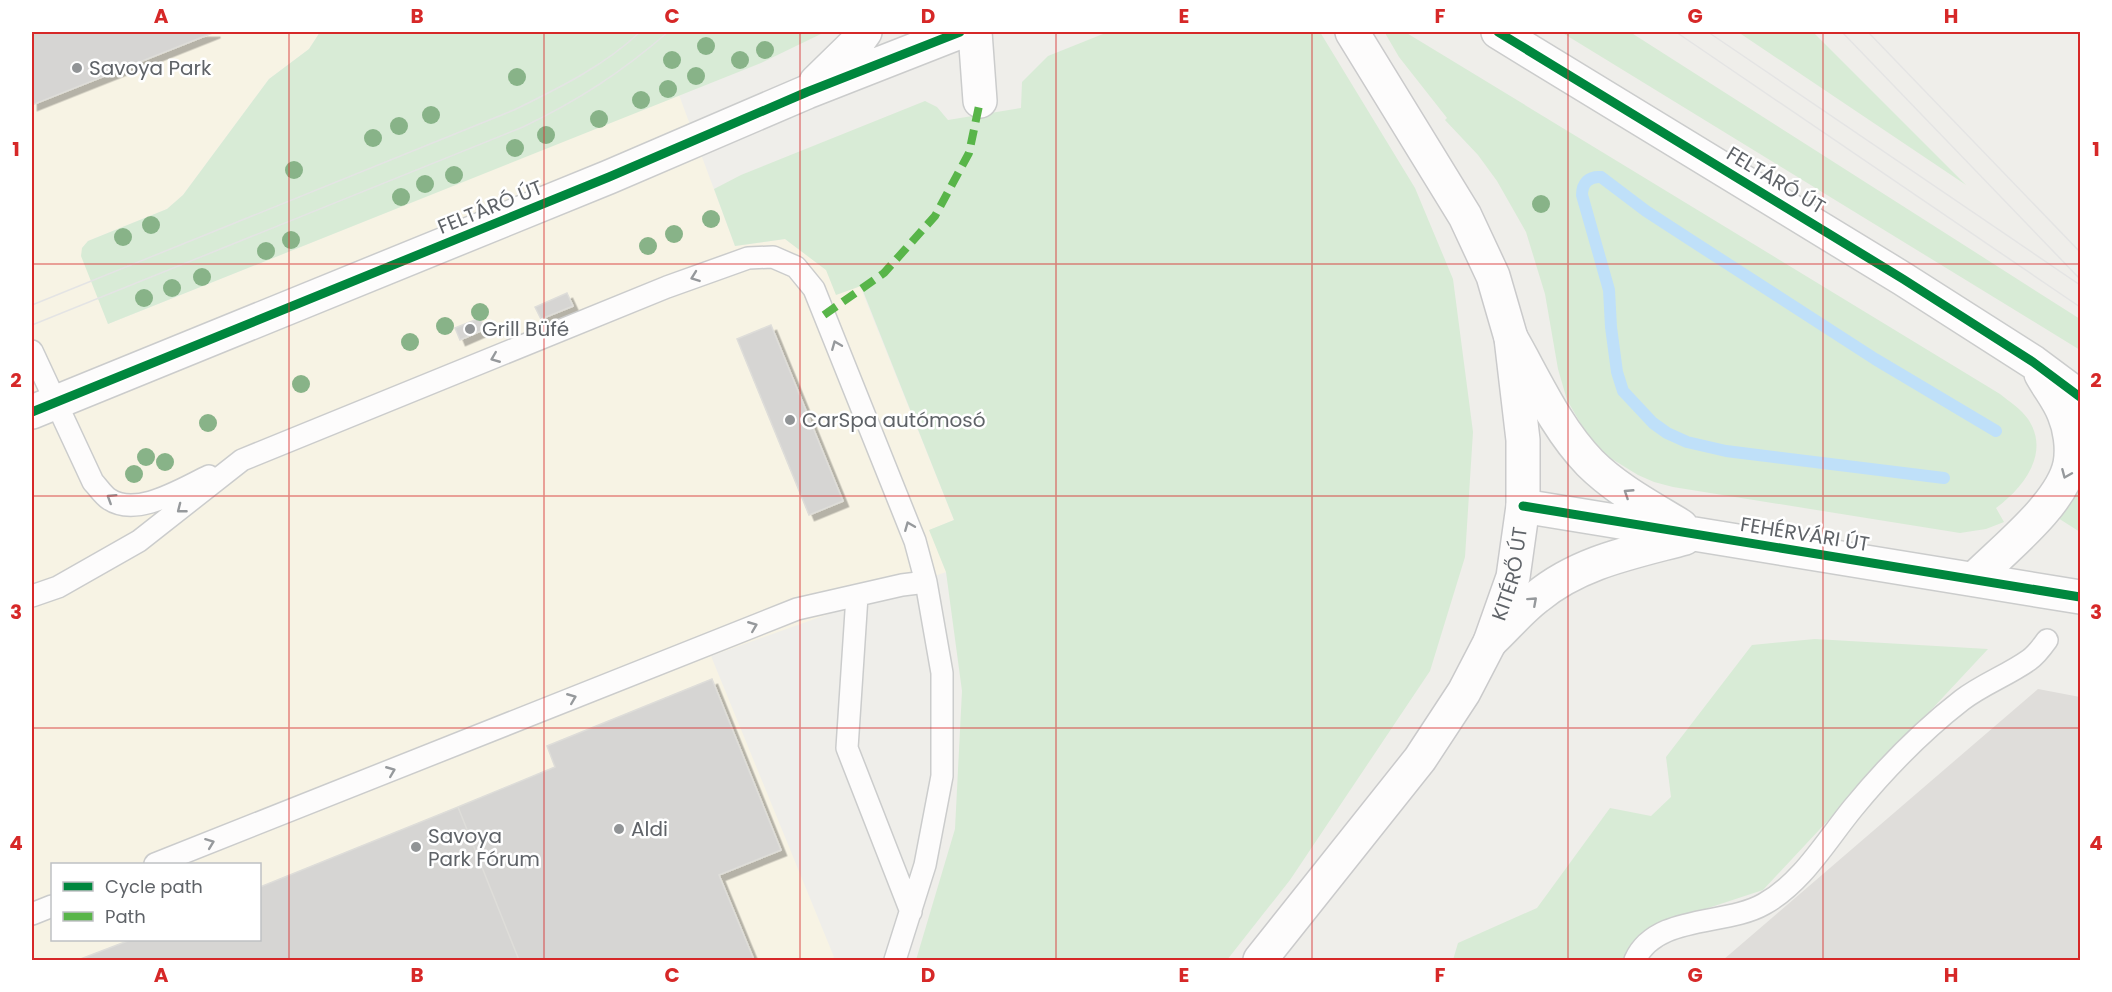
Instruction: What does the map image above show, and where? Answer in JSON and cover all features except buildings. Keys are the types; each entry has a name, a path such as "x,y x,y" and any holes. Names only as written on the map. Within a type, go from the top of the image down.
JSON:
{"street":[{"path":"807,92 865,32"},
{"name":"FELTÁRÓ ÚT","path":"43,408 207,339 609,177 807,92 960,32"},
{"path":"975,32 980,101"},
{"name":"KITÉRŐ ÚT","path":"1260,960 1420,759 1464,692 1490,642 1513,577 1523,506 1523,440 1511,338 1493,276 1465,216 1410,123 1352,32"},
{"name":"FELTÁRÓ ÚT","path":"1498,32 1903,279 2033,362 2080,397"},
{"path":"1511,338 1565,433 1591,463 1620,488 1695,535"},
{"name":"FELTÁRÓ ÚT","path":"2033,362 2080,385"},
{"name":"FELTÁRÓ ÚT","path":"1974,579 2039,516 2057,495 2070,464 2070,439 2064,412 2033,362"},
{"name":"FEHÉRVÁRI ÚT","path":"1523,506 2080,597"},
{"path":"1490,642 1537,597 1566,578 1605,559 1695,535"}],"lane":[{"path":"32,351 43,408 93,482 109,499 129,506 159,500 242,460 667,287 748,258 773,257 796,267 813,289 915,541 926,582 942,673 942,776 925,865 895,960"},
{"path":"32,596 58,587 139,541 242,460"},
{"path":"158,863 796,609 902,585 926,582"},
{"path":"856,596 846,748 911,912"},
{"path":"1635,960 1647,944 1662,933 1705,920 1740,915 1774,897 1804,871 1878,778 1925,732 1963,699 2031,659 2047,640"},
{"path":"32,914 51,906"}],"shaded area":[{"name":"Savoya Park","path":"32,32 320,32 309,49 269,79 183,195 167,209 88,241 82,248 82,256 108,324 679,95 735,246 785,239 826,270 860,286 954,520 930,530 946,572 711,656 834,957 832,960 32,960"},
{"path":"2038,689 2080,697 2080,960 1723,960"}],"green space":[{"path":"320,32 825,32 761,63 108,324 81,256 82,248 88,241 167,209 183,195 269,79 309,49"},
{"path":"1108,32 1320,32 1415,188 1453,279 1473,432 1465,557 1430,671 1290,880 1227,960 916,960 955,829 962,691 946,572 929,530 954,520 861,286 836,295 826,270 785,239 735,246 714,189 741,175 925,101 937,107 948,120 1021,108 1022,82 1048,56"},
{"path":"1405,32 2000,394 2028,419 2036,444 2031,469 2016,490 1996,508 2004,522 1986,529 1960,533 1673,487 1638,475 1607,456 1585,431 1567,400 1558,369 1545,294 1526,232 1497,181 1478,155 1445,120 1447,118 1399,57 1385,33"},
{"path":"1561,32 1630,32 2080,319 2080,350"},
{"path":"1738,32 1813,32 1966,185"},
{"path":"2080,480 2080,532 2058,518"},
{"path":"1815,639 1988,649 1763,890 1687,915 1629,960 1453,960 1458,943 1537,908 1610,808 1651,816 1671,797 1666,757 1752,645"}],"waterway":[{"path":"1944,478 1726,451 1687,442 1667,433 1653,423 1623,391 1617,372 1609,290 1582,195 1587,181 1601,177 1646,211 1875,359 1996,431"}],"tram line":[{"path":"32,305 514,110 596,66 640,32"},
{"path":"32,325 523,127 599,84 634,60 668,32"},
{"path":"1676,32 2080,307"},
{"path":"1708,32 2080,285"},
{"path":"1842,32 2079,278"},
{"path":"1868,32 2080,252"}],"marked path":[{"path":"824,315 884,273 935,216 969,153 980,101"}],"cycle path":[{"path":"32,412 609,177 807,92 960,32"},
{"path":"1498,32 1903,279 2033,362 2080,397"},
{"path":"1523,506 2080,597"}],"place":[{"name":"Savoya Park","path":"77,68"},
{"name":"Grill Büfé","path":"470,329"},
{"name":"CarSpa autómosó","path":"790,420"},
{"name":"Aldi","path":"619,829"},
{"name":"Savoya Park Fórum","path":"416,847"}]}
